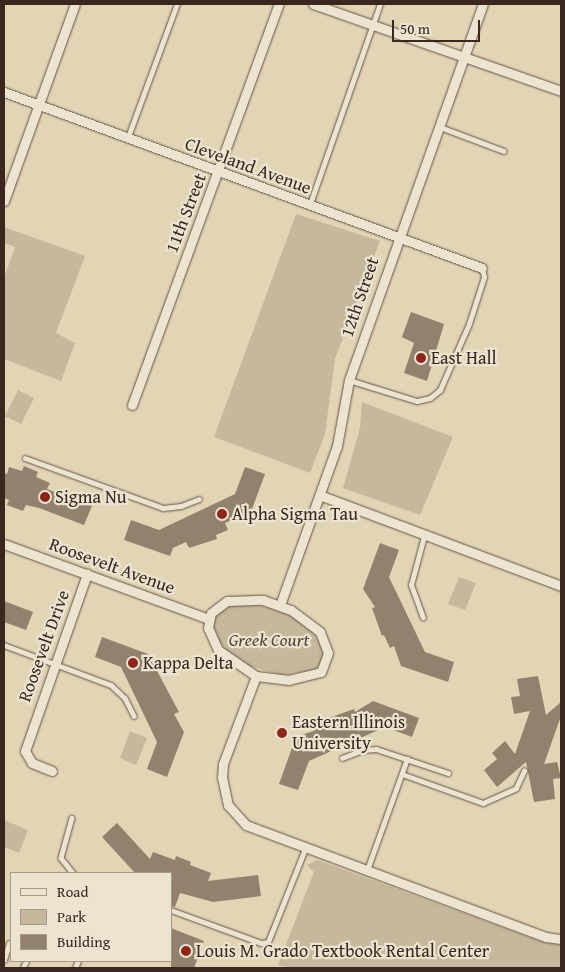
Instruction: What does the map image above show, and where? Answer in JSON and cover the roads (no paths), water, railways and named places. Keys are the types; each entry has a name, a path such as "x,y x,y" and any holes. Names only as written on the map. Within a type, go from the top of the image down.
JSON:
{"street":[{"path":"4,201 75,4"},
{"name":"11th Street","path":"132,405 219,174 279,4"},
{"path":"313,4 463,59 561,91"},
{"name":"12th Street","path":"280,605 322,496 337,446 349,380 398,237 483,4"},
{"name":"Cleveland Avenue","path":"4,92 128,137 219,174 482,268"},
{"path":"322,496 561,586"},
{"name":"Roosevelt Avenue","path":"4,544 208,619"},
{"name":"Roosevelt Drive","path":"52,771 32,763 25,751 87,574"},
{"path":"263,600 280,605 312,623 320,632 328,653 327,662 321,672 301,679 256,676 218,650 210,637 208,619 217,606 227,601 263,600"},
{"path":"256,676 224,764 224,791 228,805 246,825 305,849 546,938 561,939"}],"lane":[{"path":"128,137 178,4"},
{"path":"309,205 380,4"},
{"path":"438,127 504,151"},
{"path":"349,380 417,401 440,390 469,324 484,277 482,268"},
{"path":"25,458 163,508 181,506 198,499"},
{"path":"423,618 411,585 424,536"},
{"path":"4,645 111,685 125,698 134,716"},
{"path":"342,758 364,750 376,749 448,773"},
{"path":"366,871 407,759"},
{"path":"402,774 483,803 510,793 524,771"},
{"path":"72,818 61,858 72,872"},
{"path":"172,910 260,943 268,942 305,849"},
{"path":"4,960 9,944"}],"place":[{"name":"East Hall","path":"421,358"},
{"name":"Sigma Nu","path":"45,497"},
{"name":"Alpha Sigma Tau","path":"222,514"},
{"name":"Kappa Delta","path":"133,663"},
{"name":"Eastern Illinois University","path":"282,733"},
{"name":"Louis M. Grado Textbook Rental Center","path":"186,951"}],"park label":[{"name":"Greek Court","path":"269,640"}]}
